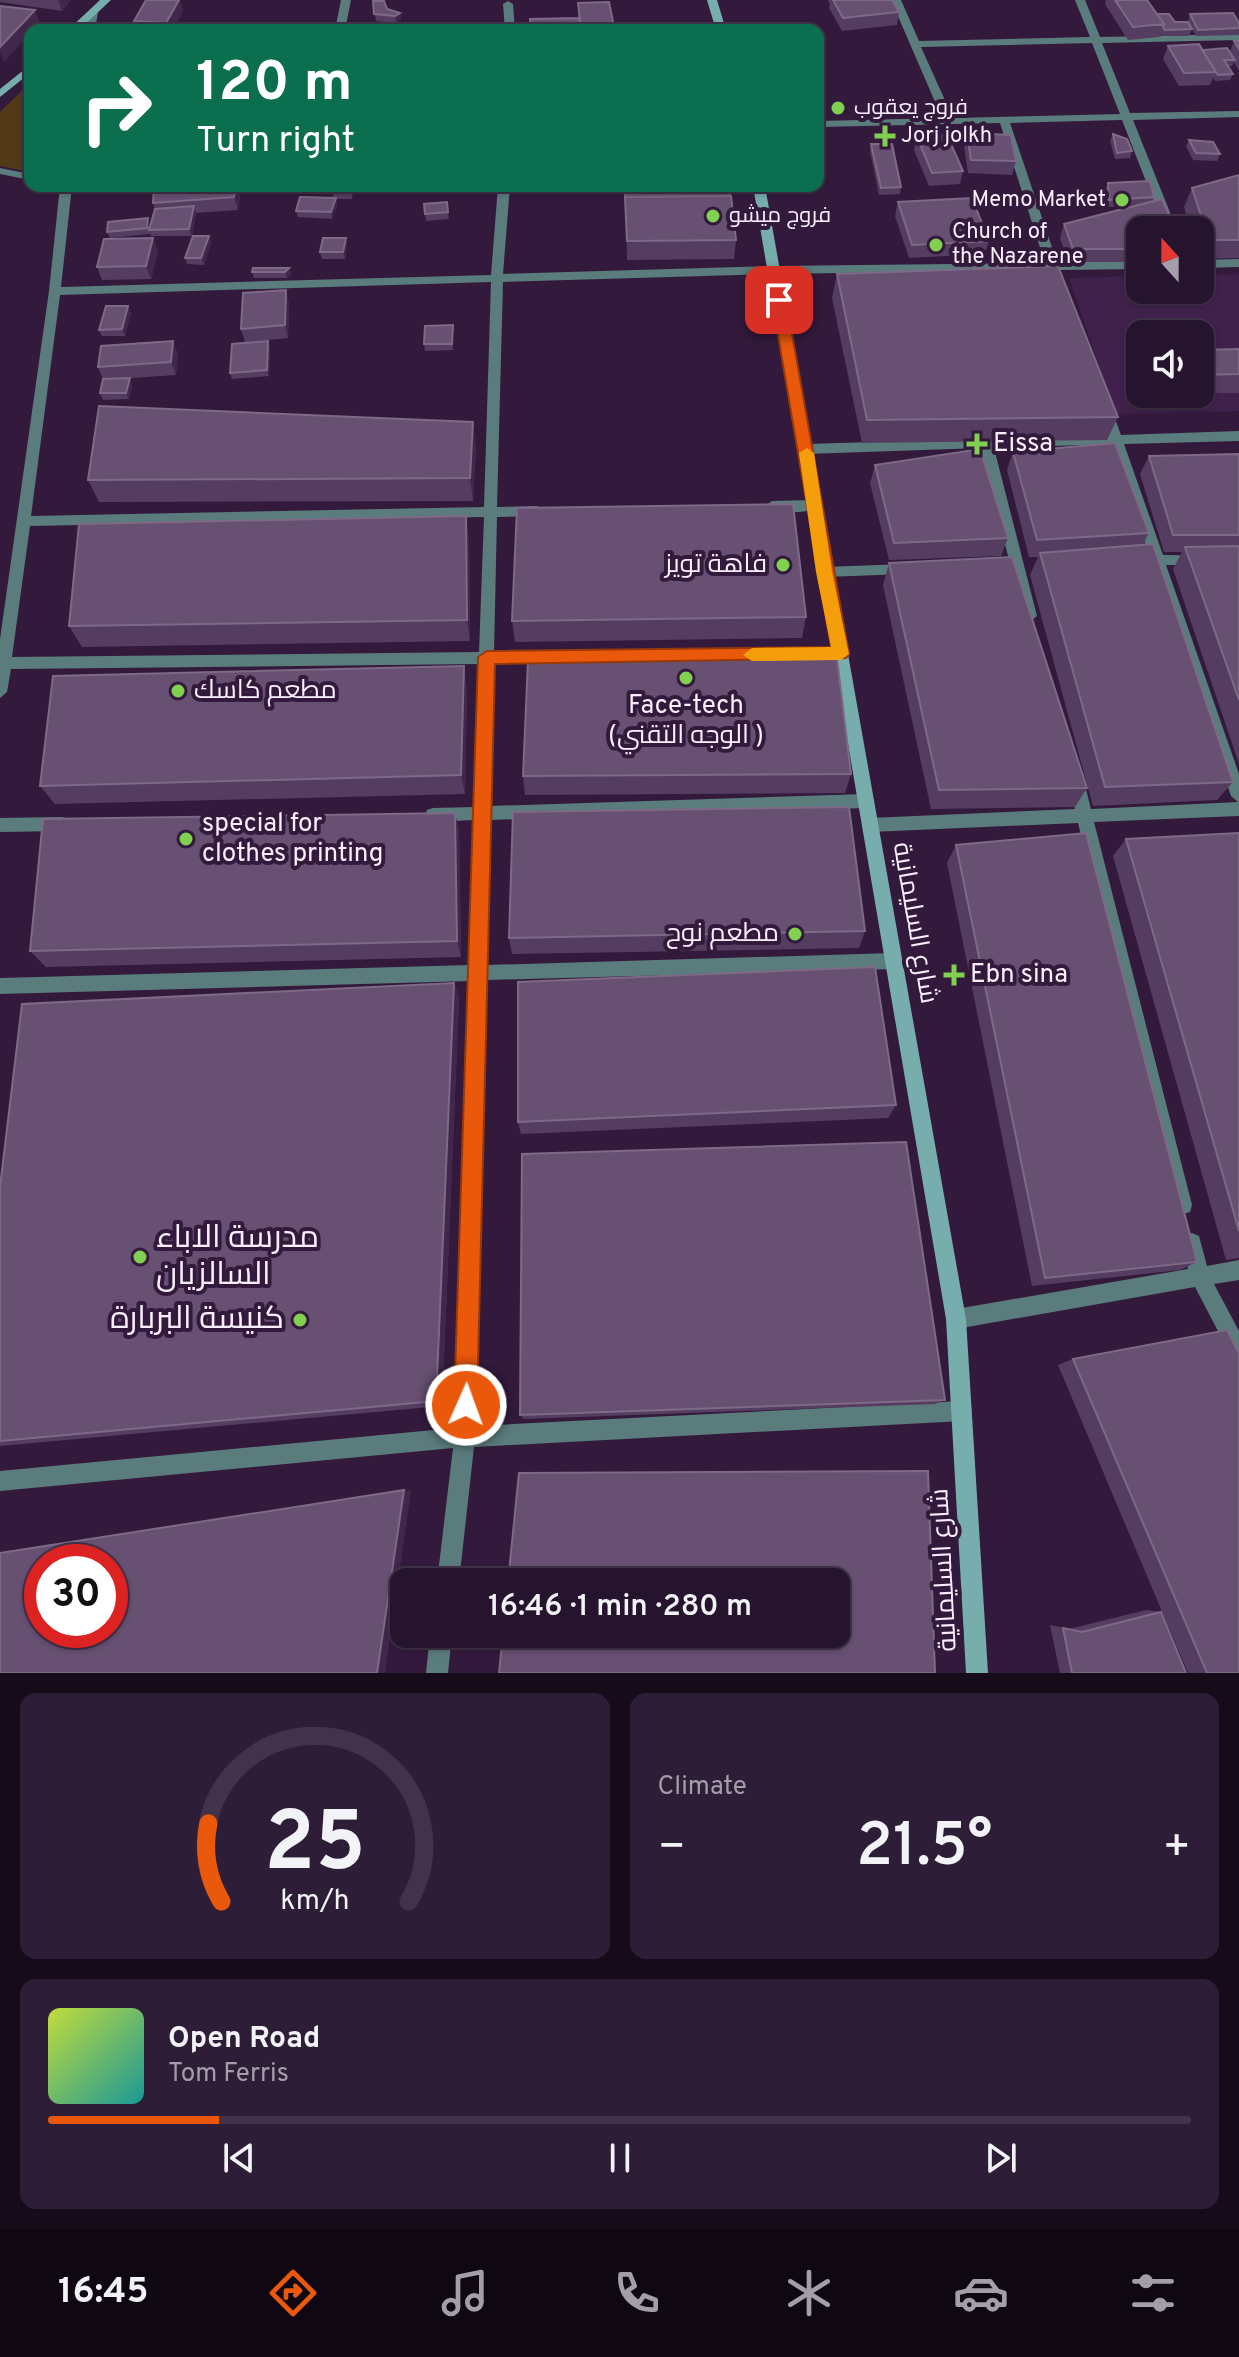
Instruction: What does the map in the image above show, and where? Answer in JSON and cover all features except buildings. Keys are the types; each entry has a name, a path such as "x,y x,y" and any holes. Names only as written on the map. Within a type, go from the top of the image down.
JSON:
{"main road":[{"path":"80,24 106,0"},
{"path":"712,0 719,24"},
{"path":"0,94 24,73"},
{"name":"شارع السليمانية","path":"760,192 956,1319 977,1673"}],"street":[{"path":"341,24 346,0"},
{"path":"896,0 949,121"},
{"path":"1080,0 1166,216"},
{"path":"508,4 510,24"},
{"path":"91,24 93,12"},
{"path":"915,44 1097,43 1239,37"},
{"path":"824,124 1239,114"},
{"path":"1004,120 1058,281"},
{"path":"0,171 24,176"},
{"path":"0,692 55,291 65,192"},
{"path":"450,1568 465,1437 497,278 504,192"},
{"path":"1214,264 1239,263"},
{"path":"55,291 773,270 1126,265"},
{"path":"1101,397 1239,796"},
{"path":"806,449 1239,436"},
{"path":"986,444 1036,638"},
{"path":"753,506 814,505"},
{"path":"23,521 552,511"},
{"path":"1127,561 1239,561"},
{"path":"824,572 920,568"},
{"path":"4,663 841,654"},
{"path":"1069,757 1200,1277 1239,1351"},
{"path":"420,815 866,801"},
{"path":"870,825 1239,809"},
{"path":"0,825 78,823"},
{"path":"0,986 894,961"},
{"path":"956,1319 1239,1270"},
{"path":"0,1481 465,1437 962,1411"},
{"path":"437,1673 440,1648"}],"shaded area":[{"path":"24,89 24,171 0,166 0,112"},
{"path":"1239,274 1239,411 1116,414 1069,278 1126,276 1126,304 1214,304 1214,275"}],"slow traffic":[{"path":"752,655 841,654 824,572 807,453"}],"place":[{"name":"فروج يعقوب","path":"838,108"},
{"name":"Jorj jolkh","path":"885,136"},
{"name":"Memo Market","path":"1122,200"},
{"name":"فروج ميشو","path":"713,216"},
{"name":"Church of the Nazarene","path":"936,245"},
{"name":"Eissa","path":"977,444"},
{"name":"فاهة تويز","path":"783,565"},
{"name":"Face-tech (الوجه التقني )","path":"686,678"},
{"name":"مطعم كاسك","path":"178,691"},
{"name":"special for clothes printing","path":"186,839"},
{"name":"مطعم نوح","path":"795,934"},
{"name":"Ebn sina","path":"954,975"},
{"name":"مدرسة الاباء السالزيان","path":"140,1257"},
{"name":"كنيسة البربارة","path":"300,1320"}],"route":[{"path":"466,1405 487,657 841,654 824,572 779,300"}]}
